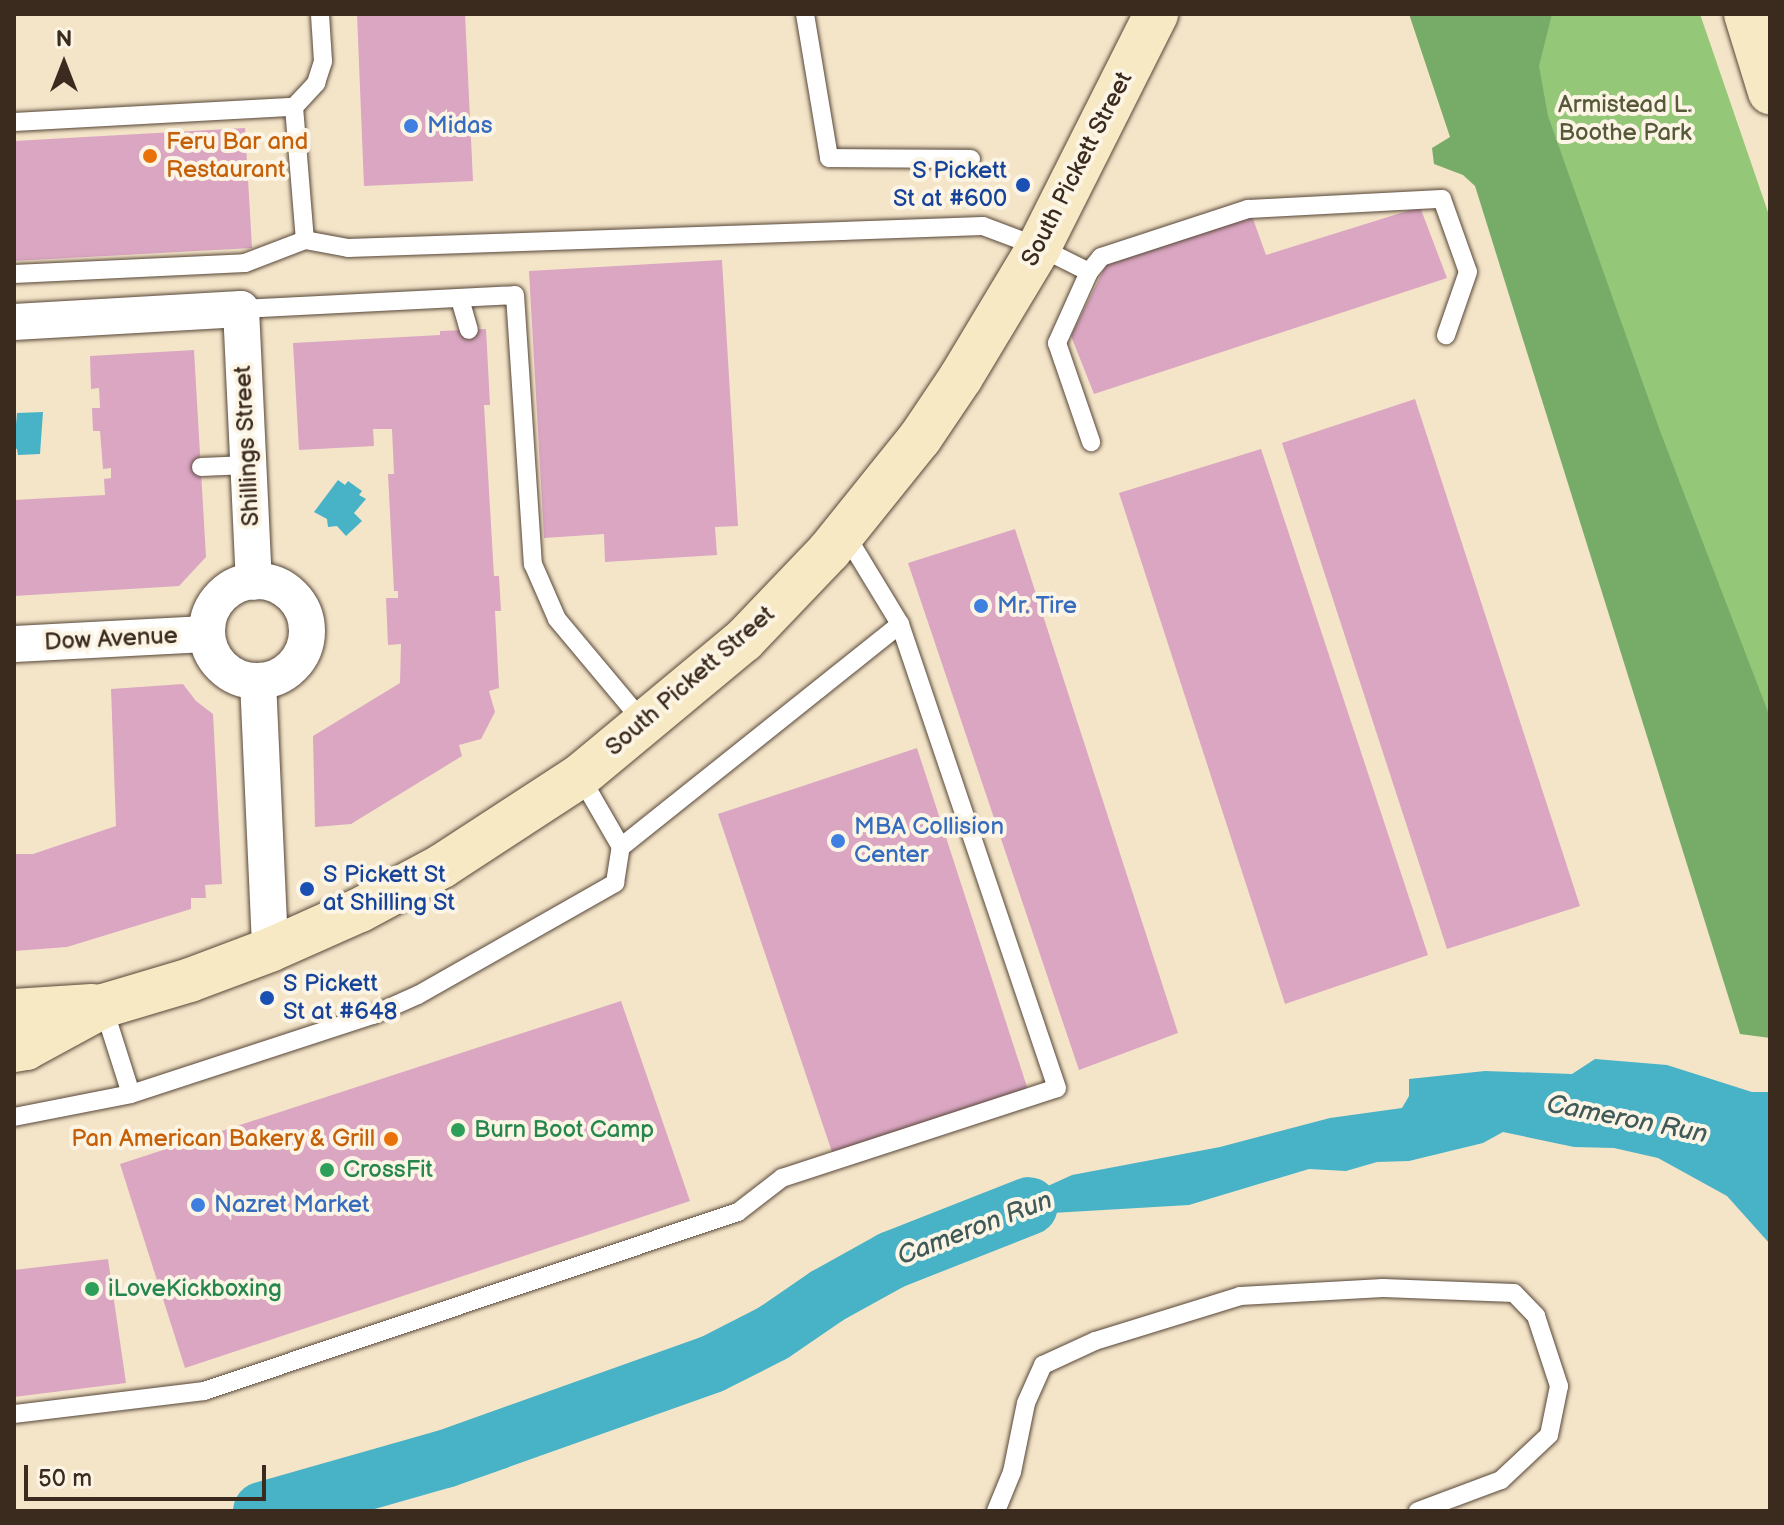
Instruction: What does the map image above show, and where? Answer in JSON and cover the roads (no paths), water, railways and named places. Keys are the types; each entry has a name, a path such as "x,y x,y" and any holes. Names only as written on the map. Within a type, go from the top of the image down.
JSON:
{"main road":[{"name":"South Pickett Street","path":"14,1050 26,1048 103,1006 190,980 270,950 360,910 442,866 580,776 744,640 844,532 920,438 990,331 1039,247 1156,14"},
{"path":"1746,14 1770,92"},
{"name":"South Pickett Street","path":"14,1011 103,1006"}],"street":[{"path":"14,322 241,309"},
{"name":"Shillings Street","path":"241,309 254,582"},
{"path":"254,582 278,586 290,594 301,609 306,629 302,651 293,665 272,679 258,681 241,679 223,668 213,655 207,634 210,614 217,601 232,589 254,582"},
{"name":"Dow Avenue","path":"14,644 207,634"},
{"path":"258,681 270,950"}],"lane":[{"path":"14,122 294,107 316,83 323,61 320,14"},
{"path":"805,14 829,158 971,159"},
{"path":"294,107 305,240"},
{"path":"1091,442 1057,343 1089,272 1101,257 1248,209 1442,199 1468,272 1446,335"},
{"path":"14,274 245,263 305,240 348,248 983,226 1039,247 1089,272"},
{"path":"241,309 515,295 533,564 557,619 644,723"},
{"path":"460,299 469,330"},
{"path":"201,467 248,465"},
{"path":"14,1414 204,1391 738,1212 782,1178 1057,1088 900,624 844,532"},
{"path":"621,847 900,624"},
{"path":"14,1117 131,1094 373,1015 418,995 615,883 621,847 580,776"},
{"path":"103,1006 131,1094"},
{"path":"996,1511 1012,1472 1026,1403 1043,1365 1095,1341 1240,1296 1383,1288 1514,1293 1536,1316 1559,1386 1549,1435 1501,1480 1418,1511"}],"water":[{"path":"43,412 40,454 18,455 14,448 17,413"},
{"path":"338,480 345,485 348,481 362,491 359,495 366,499 354,513 362,521 346,536 337,526 328,527 327,519 314,512"},
{"path":"1595,1059 1667,1065 1752,1092 1770,1092 1770,1244 1727,1196 1658,1158 1614,1148 1574,1147 1503,1132 1483,1143 1409,1161 1377,1162 1346,1171 1309,1169 1189,1205 1052,1213 955,1237 997,1209 1072,1175 1220,1147 1330,1118 1402,1108 1409,1096 1409,1079 1485,1071 1572,1074"}],"waterway":[{"name":"Cameron Run","path":"262,1511 445,1459 712,1364 773,1333 827,1296 892,1260 1029,1206"}],"place":[{"name":"Midas","path":"411,126"},
{"name":"Feru Bar and Restaurant","path":"150,156"},
{"name":"S Pickett St at #600","path":"1023,185"},
{"name":"Mr. Tire","path":"981,606"},
{"name":"MBA Collision Center","path":"838,841"},
{"name":"S Pickett St at Shilling St","path":"307,889"},
{"name":"S Pickett St at #648","path":"267,998"},
{"name":"Burn Boot Camp","path":"458,1130"},
{"name":"Pan American Bakery & Grill","path":"391,1139"},
{"name":"CrossFit","path":"327,1170"},
{"name":"Nazret Market","path":"198,1205"},
{"name":"iLoveKickboxing","path":"92,1289"}],"park label":[{"name":"Armistead L. Boothe Park","path":"1625,119"}]}
